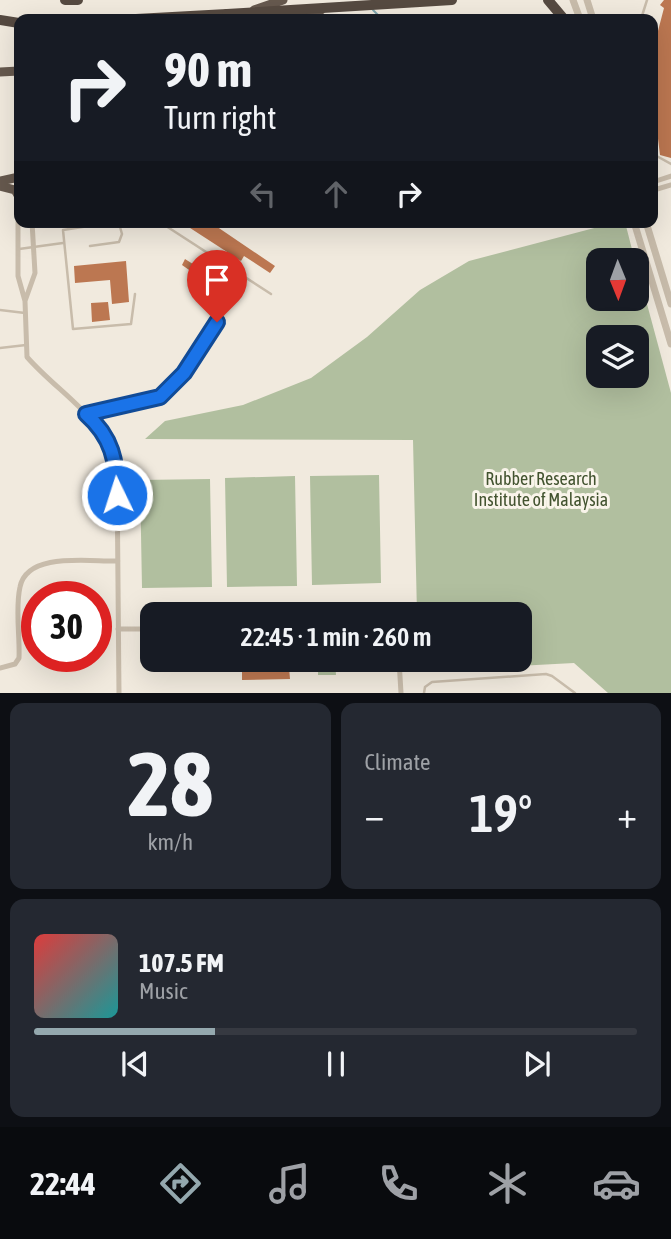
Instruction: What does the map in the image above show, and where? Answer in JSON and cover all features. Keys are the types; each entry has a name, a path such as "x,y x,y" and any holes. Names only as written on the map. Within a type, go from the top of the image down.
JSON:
{"highway":[{"path":"65,0 78,0"},
{"path":"244,14 283,0"},
{"path":"310,14 353,0"},
{"path":"219,14 452,0"},
{"path":"548,0 560,14"}],"street":[{"path":"19,228 18,276 25,301 27,357 108,438 114,455 119,693"},
{"path":"25,301 35,273 32,228"},
{"path":"636,228 671,344"},
{"path":"648,228 671,304"},
{"path":"0,668 11,666 19,658 20,585 27,572 33,567 54,562 118,561"},
{"path":"118,629 140,629"},
{"path":"400,672 401,693"}],"lane":[{"path":"68,228 62,234 73,329 131,324 135,294"},
{"path":"90,246 119,242 122,234 120,228"},
{"path":"169,228 271,294"},
{"path":"19,249 63,243"},
{"path":"86,414 160,397 184,373 245,277"},
{"path":"0,310 25,313"},
{"path":"0,348 26,345"},
{"path":"424,693 425,687 432,682 546,674 575,693"}],"green space":[{"name":"Rubber Research Institute of Malaysia","path":"594,228 627,228 632,248 586,248 586,312 649,311 671,393 671,693 608,693 574,663 532,665 532,602 417,602 413,440 145,439 165,421 243,405 311,378 367,337 420,290 469,261"},
{"path":"379,475 381,583 312,585 310,476"},
{"path":"295,476 297,586 227,587 225,478"},
{"path":"210,479 212,587 142,588 140,480"},
{"path":"318,672 336,672 336,675 318,675"}],"building":[{"path":"664,0 671,0 671,158 660,155 658,139 658,31 664,8 660,5"},
{"path":"190,228 219,228 275,266 270,273 244,256 241,261"},
{"path":"185,259 196,266 192,272 182,265"},
{"path":"126,261 129,302 112,304 110,280 75,283 74,266"},
{"path":"108,302 110,320 92,322 91,303"},
{"path":"123,477 131,477 131,485 123,485"},
{"path":"242,672 289,672 290,679 242,680"}],"waterway":[{"path":"373,10 377,14"}],"route":[{"path":"117,495 117,473 108,438 86,414 160,397 184,373 217,322"}]}
